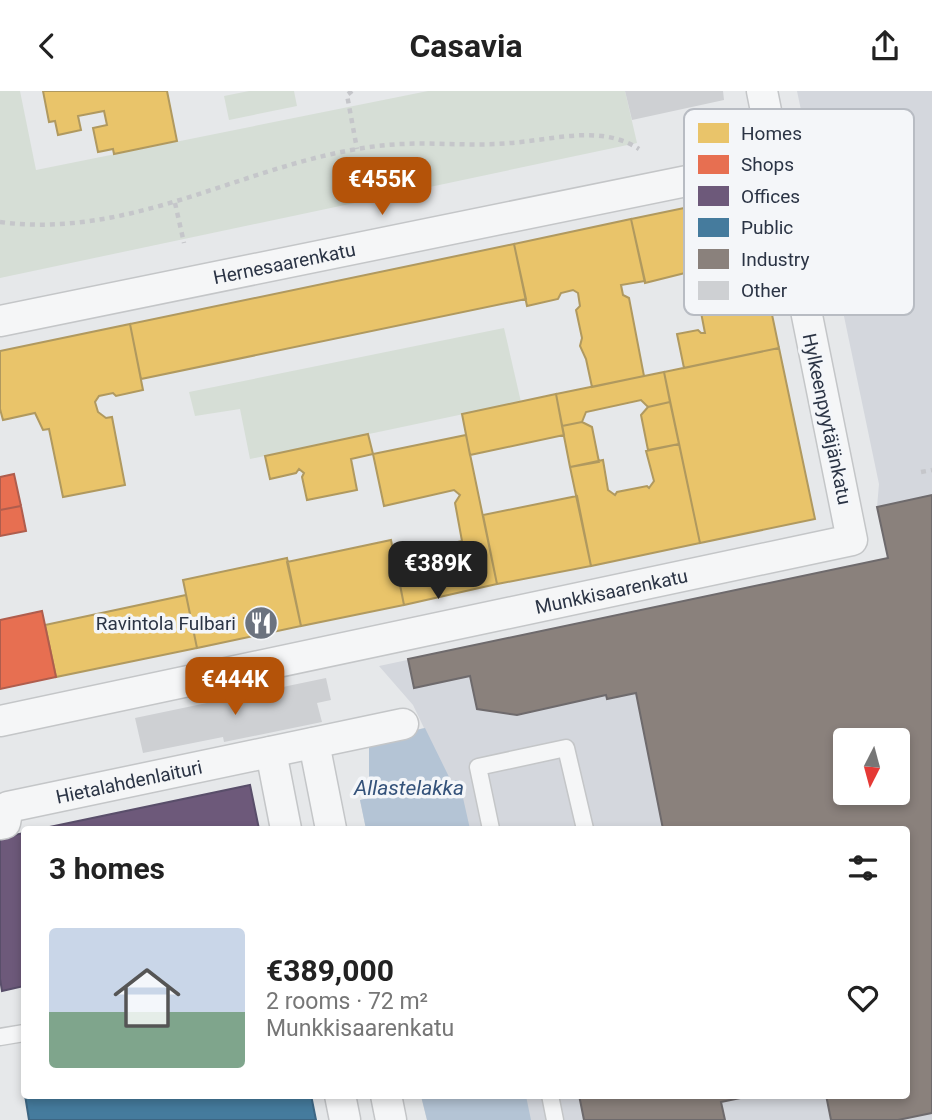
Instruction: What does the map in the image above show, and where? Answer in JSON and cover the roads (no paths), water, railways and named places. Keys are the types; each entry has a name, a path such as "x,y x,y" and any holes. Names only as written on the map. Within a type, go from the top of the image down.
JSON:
{"street":[{"name":"Hylkeenpyytäjänkatu","path":"762,91 765,109"},
{"name":"Hernesaarenkatu","path":"0,321 684,182"},
{"name":"Hylkeenpyytäjänkatu","path":"806,315 852,540"},
{"name":"Munkkisaarenkatu","path":"0,721 852,540"},
{"name":"Hietalahdenlaituri","path":"0,824 5,823 8,807 403,724"},
{"path":"314,743 330,826"},
{"path":"271,752 285,826"},
{"path":"341,1099 345,1120"},
{"path":"387,1099 391,1120"}],"lane":[{"path":"490,826 478,767 566,748 584,826"},
{"path":"0,1038 21,1034"},
{"path":"551,1099 555,1120"}],"water":[{"name":"Allastelakka","path":"425,728 451,781 459,780 469,826 365,826 360,800 369,798 369,741"},
{"path":"422,1099 527,1099 531,1120 427,1120"}],"place":[{"name":"Ravintola Fulbari","path":"261,623"}]}
